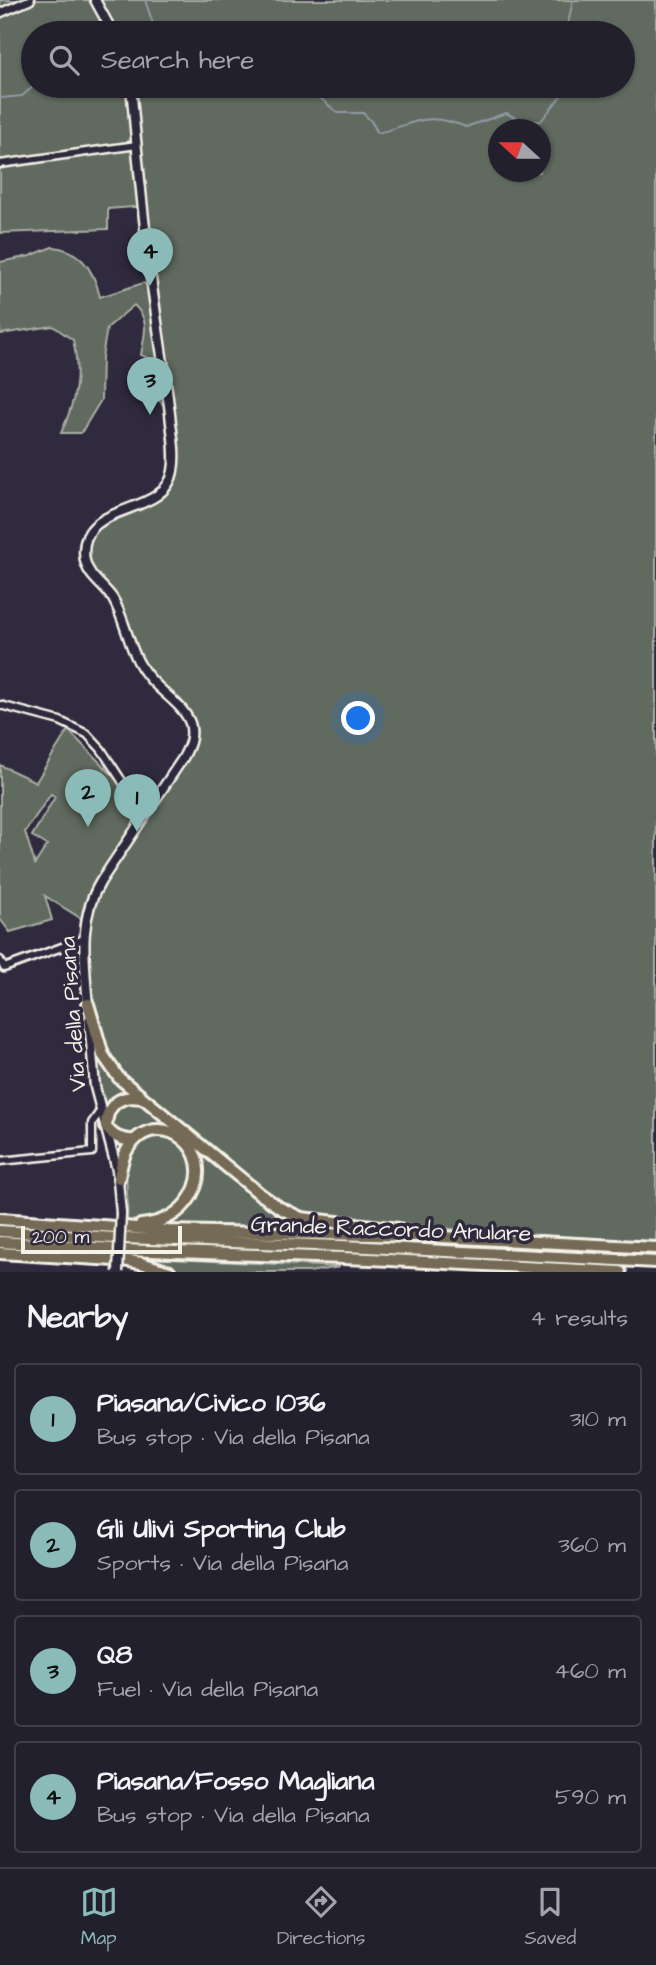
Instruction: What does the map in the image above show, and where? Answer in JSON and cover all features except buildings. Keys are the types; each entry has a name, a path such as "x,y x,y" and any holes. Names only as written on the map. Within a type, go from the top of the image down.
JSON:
{"highway":[{"path":"88,1004 95,1032 110,1068 141,1098 260,1194 294,1215 322,1221 503,1239"},
{"path":"121,1242 178,1212 192,1194 199,1171 192,1148 177,1135 155,1132 135,1140 118,1138 106,1126 114,1102 127,1097 141,1098"},
{"path":"119,1178 125,1154 135,1140"},
{"name":"Grande Raccordo Anulare","path":"0,1219 121,1242 164,1271"},
{"name":"Grande Raccordo Anulare","path":"0,1231 359,1258 620,1272"},
{"path":"121,1242 168,1231 342,1233 503,1239"},
{"name":"Grande Raccordo Anulare","path":"503,1239 656,1248"},
{"name":"Grande Raccordo Anulare","path":"0,1242 367,1247 656,1262"},
{"name":"Grande Raccordo Anulare","path":"0,1253 121,1242"}],"main road":[{"path":"95,0 106,21"},
{"name":"Via della Pisana","path":"118,1272 121,1213 119,1178 94,1087 84,939 87,912 95,892 186,753 191,741 191,727 185,713 141,667 114,601 90,574 85,556 87,539 97,524 114,513 153,500 166,488 173,471 173,436 144,228 132,98"}],"street":[{"path":"0,13 30,0"},
{"path":"0,164 137,145"},
{"path":"0,705 60,721 87,734 98,745 128,790 149,811"},
{"path":"0,960 4,968 84,939"},
{"path":"0,1161 92,1152 92,1123 101,1110"}],"green space":[{"path":"0,0 656,0 656,1242 482,1232 314,1215 276,1201 123,1078 102,1047 92,1007 88,930 94,901 184,763 195,737 194,723 187,711 144,665 116,598 93,571 88,557 90,542 98,528 114,516 156,501 169,488 176,431 146,206 108,209 108,229 0,233"},
{"path":"52,247 71,252 85,263 94,278 100,297 143,283 148,286 166,407 160,402 155,361 141,355 145,335 144,323 134,305 107,328 102,357 101,400 81,433 61,433 76,388 77,365 73,340 53,326 0,334 0,262 30,256"},
{"path":"68,730 128,791 144,818 82,919 45,896 52,920 10,932 0,919 0,765 36,782","holes":["51,794 55,797 32,836 47,845 35,864 25,832"]},
{"path":"97,1053 131,1093 117,1096 105,1107 99,1081"},
{"path":"139,1101 178,1132 142,1136 121,1132 115,1127 114,1117 119,1103"},
{"path":"151,1135 167,1136 179,1141 188,1150 193,1162 191,1188 184,1200 169,1213 152,1220 127,1223 128,1160 135,1147"},
{"path":"194,1146 273,1208 354,1227 162,1225 202,1175 202,1160"},
{"path":"130,1257 340,1267 309,1272 181,1272"}],"waterway":[{"path":"145,0 152,21"},
{"path":"569,21 573,0"},
{"path":"0,98 21,96"},
{"path":"320,98 338,113 363,113 378,133 430,119 466,127 506,113 524,122 541,121 559,98"}],"place":[{"name":"Piasana/Fosso Magliana","path":"150,286"},
{"name":"Q8","path":"150,415"},
{"name":"Gli Ulivi Sporting Club","path":"88,827"},
{"name":"Piasana/Civico 1036","path":"137,832"}]}
